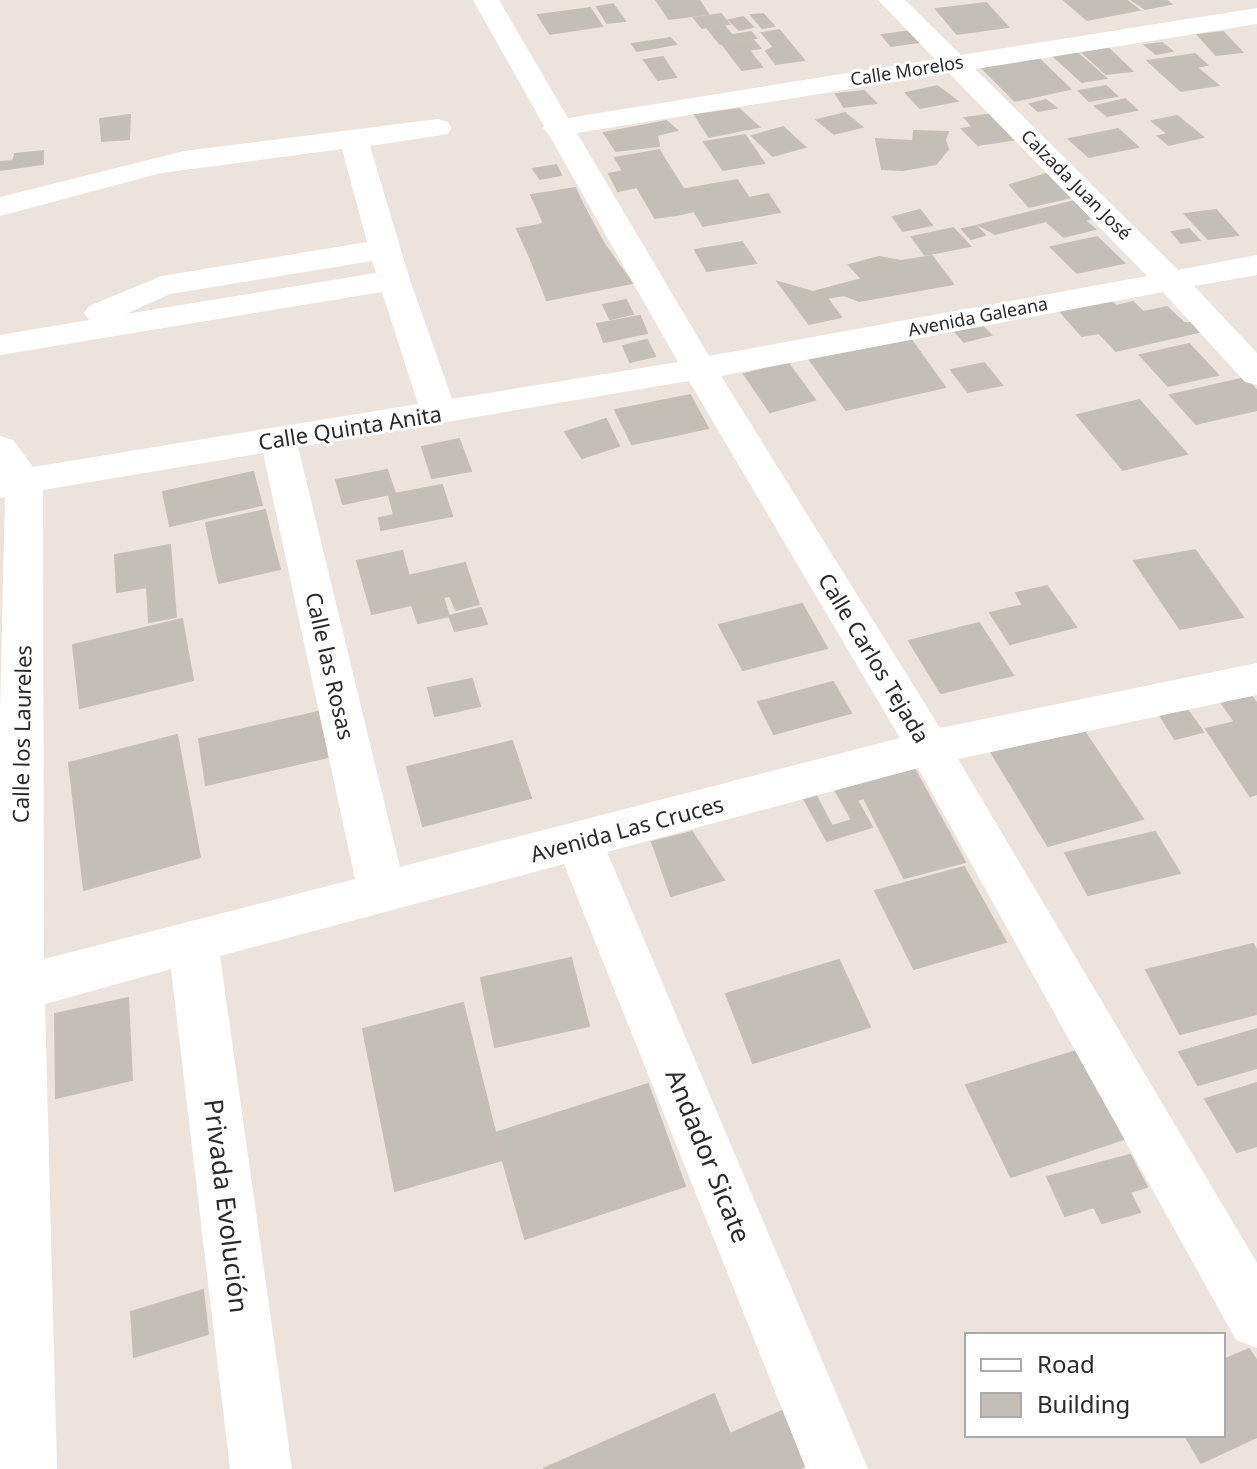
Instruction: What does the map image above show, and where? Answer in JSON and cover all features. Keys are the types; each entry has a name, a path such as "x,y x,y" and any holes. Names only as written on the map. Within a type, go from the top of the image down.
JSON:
{"street":[{"name":"Calle Carlos Tejada","path":"486,0 557,128 699,369 929,748 1257,1319"},
{"name":"Calzada Juan José","path":"891,0 1171,281 1257,374"},
{"name":"Calle Morelos","path":"557,128 1257,16"},
{"path":"0,207 131,171 186,160 438,128"},
{"path":"354,141 439,414"},
{"path":"0,345 62,335 390,264"},
{"name":"Avenida Galeana","path":"699,369 1257,265"},
{"name":"Calle Quinta Anita","path":"8,471 278,439 699,369"},
{"name":"Calle las Rosas","path":"278,439 382,894"},
{"name":"Calle los Laureles","path":"8,471 10,990 26,1469"},
{"name":"Avenida Las Cruces","path":"10,990 929,748 1257,679"},
{"name":"Andador Sicate","path":"579,842 837,1469"},
{"name":"Privada Evolución","path":"193,943 261,1469"}],"building":[{"path":"656,0 699,0 708,14 669,19"},
{"path":"1064,0 1126,0 1139,10 1087,20"},
{"path":"1132,0 1166,0 1171,4 1145,9"},
{"path":"986,3 1008,27 957,34 936,9"},
{"path":"613,4 625,21 607,23 597,7"},
{"path":"590,8 602,26 550,34 538,15"},
{"path":"721,14 729,24 702,28 694,18"},
{"path":"763,14 774,26 762,28 751,15"},
{"path":"743,17 753,27 739,30 729,20"},
{"path":"724,26 732,35 715,38 708,29"},
{"path":"779,30 804,60 776,64 766,51 774,47 762,33"},
{"path":"911,31 919,42 891,46 882,35"},
{"path":"751,32 756,38 720,44 715,38"},
{"path":"1223,32 1242,52 1216,55 1198,35"},
{"path":"670,38 676,44 637,51 632,44"},
{"path":"753,40 760,48 749,50 762,67 742,70 723,45"},
{"path":"1162,43 1172,51 1156,54 1145,45"},
{"path":"1108,48 1132,71 1106,74 1081,51"},
{"path":"1076,52 1106,78 1082,82 1052,55"},
{"path":"1034,54 1070,89 1015,101 976,62"},
{"path":"1195,54 1207,65 1196,67 1218,85 1181,91 1148,61"},
{"path":"663,57 676,77 658,80 644,60"},
{"path":"937,86 957,101 920,108 906,93"},
{"path":"1106,86 1117,96 1089,101 1079,91"},
{"path":"864,91 876,103 844,107 836,94"},
{"path":"1125,99 1137,110 1107,116 1095,106"},
{"path":"1046,100 1056,108 1038,111 1030,104"},
{"path":"739,109 759,127 709,137 695,115"},
{"path":"845,113 862,127 834,134 817,120"},
{"path":"993,114 1018,139 978,145 962,129 973,127 965,118"},
{"path":"130,115 129,139 102,141 100,119"},
{"path":"1177,116 1203,137 1169,145 1158,136 1168,134 1152,121"},
{"path":"666,121 677,130 657,135 659,146 616,151 604,133"},
{"path":"783,127 805,147 773,156 752,136"},
{"path":"1118,129 1138,147 1089,157 1069,139"},
{"path":"914,131 948,132 945,140 948,149 936,164 903,170 882,169 876,139 913,141"},
{"path":"745,135 764,163 723,170 704,142"},
{"path":"659,150 684,190 663,193 676,215 655,218 637,187 618,191 609,174 623,171 615,158"},
{"path":"43,151 43,164 0,170 0,162 13,161 15,154"},
{"path":"556,165 561,175 540,179 533,169"},
{"path":"1050,173 1072,197 1029,207 1010,185"},
{"path":"737,180 749,198 768,194 780,212 703,226 694,211 676,215 663,193"},
{"path":"575,188 583,205 539,212 531,195"},
{"path":"1082,199 1102,216 1084,220 1095,229 1064,237 1046,221 995,234 979,225"},
{"path":"583,205 604,244 530,257 517,229 544,224 539,212"},
{"path":"920,210 932,225 903,231 893,217"},
{"path":"1216,210 1238,235 1208,239 1185,214"},
{"path":"976,226 985,235 971,239 962,229"},
{"path":"953,228 970,246 925,255 912,237"},
{"path":"1189,229 1199,240 1181,243 1172,232"},
{"path":"1097,237 1124,263 1077,273 1051,247"},
{"path":"742,242 756,263 707,271 695,250"},
{"path":"604,244 632,283 547,300 530,257"},
{"path":"932,256 953,284 859,301 844,295 827,298 841,317 809,324 778,282 813,292 862,279 849,265 879,257 901,261"},
{"path":"1109,299 1116,306 1133,302 1143,312 1167,307 1184,323 1194,323 1203,331 1116,351 1099,333 1082,336 1059,310"},
{"path":"626,300 633,314 610,319 603,305"},
{"path":"640,316 647,333 604,342 597,324"},
{"path":"978,322 991,335 964,342 952,328"},
{"path":"907,334 945,387 846,410 807,356"},
{"path":"647,340 655,356 630,362 623,346"},
{"path":"1189,344 1218,375 1168,386 1140,355"},
{"path":"788,363 815,400 770,412 744,374"},
{"path":"984,363 1002,385 968,392 951,370"},
{"path":"1245,378 1257,391 1257,410 1196,424 1170,395"},
{"path":"690,395 702,417 670,424 676,435 632,444 615,410"},
{"path":"1139,400 1187,454 1123,470 1077,415"},
{"path":"702,417 708,428 676,435 670,424"},
{"path":"606,419 619,446 582,458 565,432"},
{"path":"459,439 471,471 432,478 422,447"},
{"path":"387,470 395,493 343,504 336,480"},
{"path":"253,472 262,505 170,526 163,492"},
{"path":"442,485 452,516 381,530 379,518 394,515 389,495"},
{"path":"265,510 273,543 213,557 206,523"},
{"path":"273,543 280,569 219,583 213,557"},
{"path":"170,545 176,617 149,622 147,587 117,592 115,555"},
{"path":"1195,550 1243,617 1180,629 1134,561"},
{"path":"402,551 409,576 364,586 357,561"},
{"path":"465,563 474,590 372,614 364,586"},
{"path":"1047,586 1076,627 1010,644 990,613 1023,605 1016,593"},
{"path":"474,590 479,604 456,610 450,596"},
{"path":"443,597 449,616 418,623 412,605"},
{"path":"802,604 827,648 743,670 719,625"},
{"path":"481,608 487,624 455,631 449,616"},
{"path":"182,619 193,680 80,708 73,645"},
{"path":"979,623 1013,675 941,693 909,641"},
{"path":"472,679 480,706 435,716 428,688"},
{"path":"833,682 851,713 774,734 758,702"},
{"path":"1245,687 1257,704 1257,794 1250,796 1206,729 1235,722 1215,694"},
{"path":"1186,708 1203,732 1175,739 1159,714"},
{"path":"318,712 328,757 206,785 199,739"},
{"path":"1082,728 1143,819 1048,846 991,752"},
{"path":"177,735 200,857 84,890 69,763"},
{"path":"512,741 531,798 423,826 407,767"},
{"path":"915,770 965,862 904,878 864,798 857,800 851,786"},
{"path":"848,784 872,827 827,841 804,799 816,796 832,826 852,820 834,788"},
{"path":"692,832 724,880 671,896 652,842"},
{"path":"1155,832 1180,873 1088,895 1065,853"},
{"path":"964,867 1006,942 914,969 875,891"},
{"path":"1253,944 1257,951 1257,1014 1180,1034 1146,970"},
{"path":"571,958 589,1026 495,1047 481,978"},
{"path":"839,960 870,1027 753,1063 726,994"},
{"path":"128,998 132,1080 56,1098 55,1014"},
{"path":"463,1003 502,1160 395,1191 363,1029"},
{"path":"1257,1029 1257,1068 1198,1085 1179,1052"},
{"path":"1083,1049 1133,1136 1011,1177 966,1085"},
{"path":"1257,1083 1257,1146 1237,1152 1205,1099"},
{"path":"648,1084 685,1186 525,1239 495,1133"},
{"path":"1130,1155 1147,1187 1130,1192 1140,1212 1102,1223 1094,1207 1065,1216 1047,1177"},
{"path":"203,1290 208,1334 134,1357 131,1312"},
{"path":"1249,1349 1257,1361 1257,1437 1201,1463 1186,1437 1225,1437 1225,1359"},
{"path":"714,1394 730,1434 784,1410 809,1464 799,1469 543,1469"}]}
